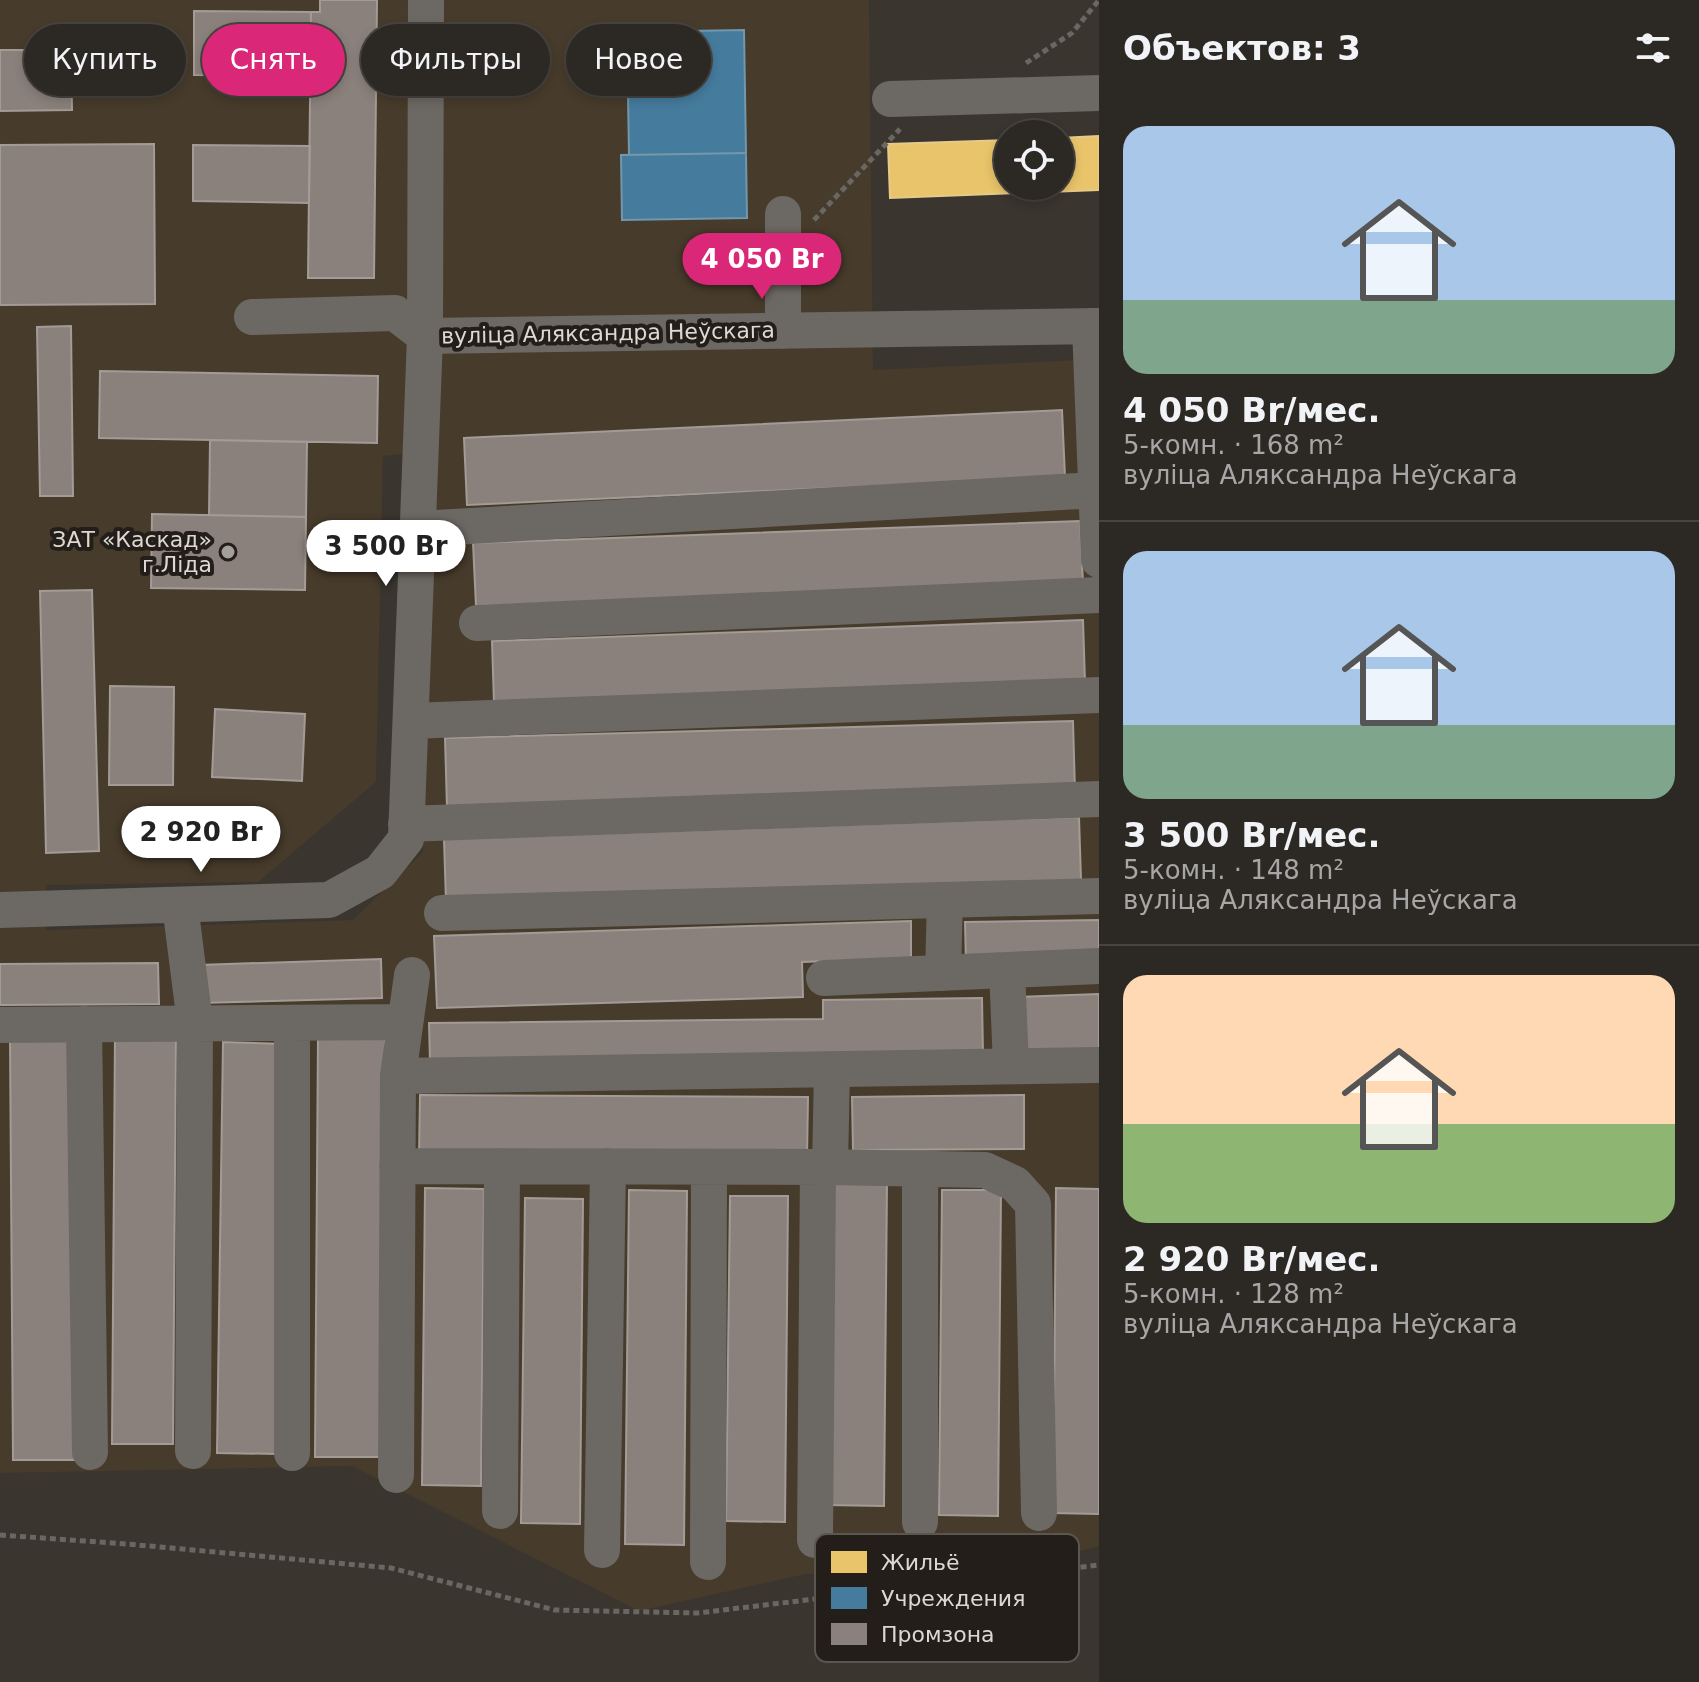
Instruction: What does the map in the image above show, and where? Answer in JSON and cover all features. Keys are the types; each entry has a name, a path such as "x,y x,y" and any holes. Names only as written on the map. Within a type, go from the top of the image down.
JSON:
{"street":[{"path":"425,336 426,0"},
{"path":"890,99 1099,93"},
{"path":"783,214 783,331"},
{"path":"252,317 395,313 425,336"},
{"path":"1094,326 1099,560"},
{"name":"вуліца Аляксандра Неўскага","path":"0,910 329,900 380,872 406,839 425,336 1094,326"},
{"path":"418,529 1096,490"},
{"path":"477,623 1099,595"},
{"path":"411,721 1099,695"},
{"path":"406,824 1099,799"},
{"path":"442,913 1099,896"},
{"path":"943,973 945,900"},
{"path":"180,905 195,1023 193,1451"},
{"path":"824,978 1099,966"},
{"path":"1007,970 1011,1066"},
{"path":"396,1475 398,1076 412,975"},
{"path":"0,1025 405,1022"},
{"path":"292,1023 292,1453"},
{"path":"84,1024 90,1452"},
{"path":"398,1076 1099,1065"},
{"path":"815,1534 824,1167 832,1069"},
{"path":"397,1166 985,1170 1015,1184 1033,1204 1039,1513"},
{"path":"500,1511 502,1166"},
{"path":"602,1550 608,1166"},
{"path":"708,1562 709,1167"},
{"path":"920,1169 920,1522"}],"path":[{"path":"1024,65 1072,33 1099,0"},
{"path":"783,253 930,98"},
{"path":"0,1535 391,1568 555,1610 698,1613 815,1599"},
{"path":"1079,1567 1099,1565"}],"shaded area":[{"path":"0,0 869,0 873,370 1099,359 1099,1546 1079,1551 1079,1534 815,1534 815,1574 639,1611 352,1466 0,1473","holes":["435,454 423,852 353,920 46,930 46,885 258,882 376,782 383,456"]}],"building: Жильё":[{"path":"1099,136 1099,190 1074,191 1074,137"},
{"path":"994,140 994,194 890,198 888,144"}],"building: Учреждения":[{"path":"744,30 746,153 629,155 628,96 711,96 711,31"},
{"path":"746,153 747,218 622,220 621,155"}],"building: Промзона":[{"path":"320,0 377,0 377,24 361,24 361,96 376,96 374,278 308,278 310,96 345,96 345,24 311,24 311,12 320,12"},
{"path":"194,11 311,12 311,24 202,24 202,75 194,75"},
{"path":"0,50 24,50 24,96 72,96 72,110 0,111"},
{"path":"154,144 155,304 0,305 0,145"},
{"path":"193,145 310,146 309,203 193,201"},
{"path":"71,326 73,496 40,496 37,327"},
{"path":"100,371 378,376 377,443 99,438"},
{"path":"1062,410 1065,477 467,505 464,438"},
{"path":"210,440 307,442 306,517 209,515"},
{"name":"ЗАТ «Каскад» г.Ліда","path":"152,514 306,517 305,590 151,588"},
{"path":"1080,521 1083,583 476,606 473,543"},
{"path":"92,590 99,851 46,853 40,591"},
{"path":"1083,620 1085,683 494,704 492,641"},
{"path":"110,686 174,687 173,785 109,785"},
{"path":"215,709 305,714 302,781 212,777"},
{"path":"1073,721 1075,792 447,808 445,738"},
{"path":"1079,817 1081,880 446,902 444,839"},
{"path":"1099,920 1099,961 966,964 965,922"},
{"path":"911,921 911,958 802,962 803,997 437,1008 434,936"},
{"path":"381,959 382,998 200,1003 199,965"},
{"path":"158,963 159,1004 0,1005 0,964"},
{"path":"1099,994 1099,1050 1019,1053 1017,997"},
{"path":"982,998 983,1056 430,1062 429,1023 823,1019 823,1000"},
{"path":"115,1033 176,1034 173,1444 112,1444"},
{"path":"318,1035 385,1036 382,1457 315,1457"},
{"path":"10,1040 71,1040 74,1460 13,1460"},
{"path":"223,1042 284,1044 278,1454 217,1453"},
{"path":"420,1095 808,1097 807,1159 419,1156"},
{"path":"1024,1095 1024,1149 853,1150 852,1097"},
{"path":"829,1180 887,1181 884,1506 826,1505"},
{"path":"425,1188 484,1189 481,1486 422,1485"},
{"path":"1056,1188 1099,1189 1099,1514 1053,1513"},
{"path":"629,1190 687,1191 684,1545 625,1544"},
{"path":"942,1190 1001,1190 998,1516 939,1515"},
{"path":"730,1196 788,1196 785,1522 726,1521"},
{"path":"525,1198 583,1199 580,1524 521,1523"}],"place":[{"name":"ЗАТ «Каскад» г.Ліда","path":"228,552"}]}
